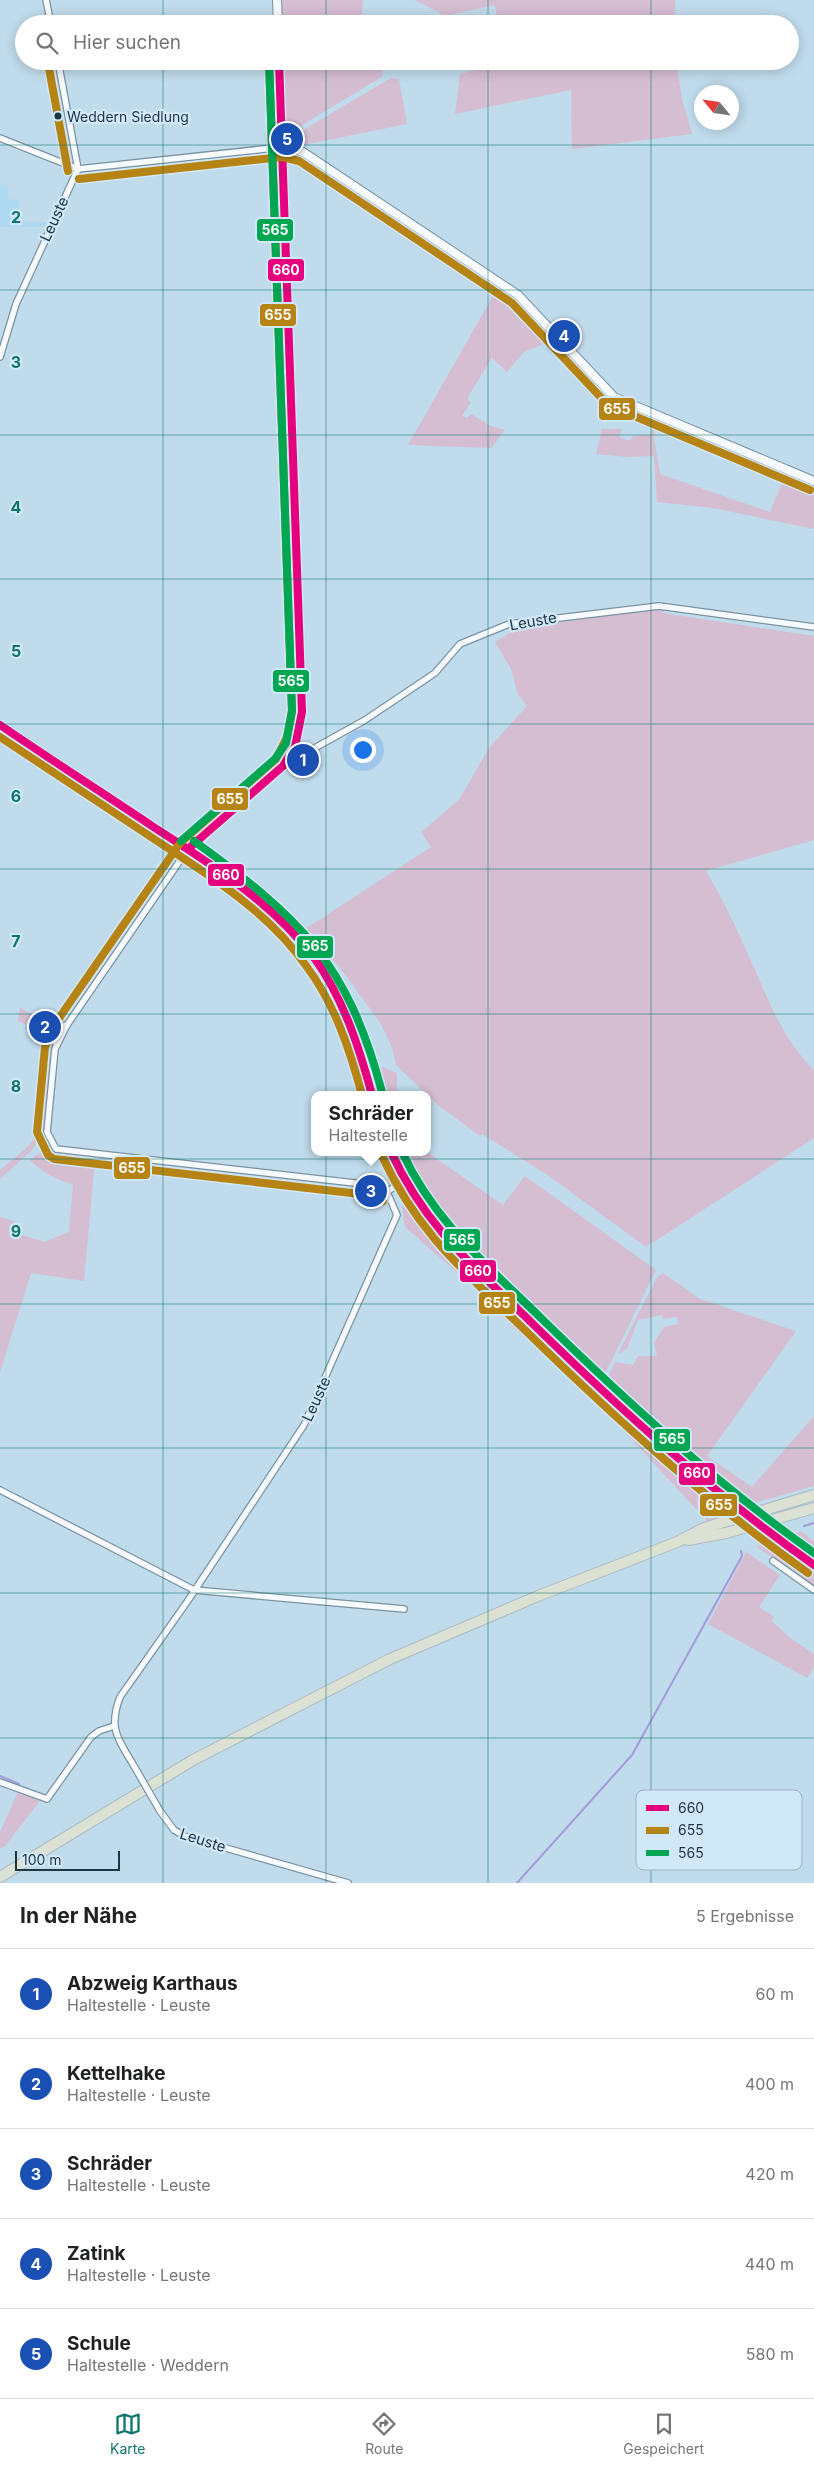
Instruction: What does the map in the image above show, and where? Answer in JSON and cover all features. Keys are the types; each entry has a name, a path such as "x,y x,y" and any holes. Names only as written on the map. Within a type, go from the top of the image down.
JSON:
{"highway":[{"path":"0,1877 193,1760 390,1659 538,1596 677,1542 720,1522 814,1494"},
{"path":"677,1542 726,1533 814,1508"}],"street":[{"path":"46,0 48,15"},
{"path":"277,0 278,15"},
{"path":"60,70 78,169"},
{"path":"279,70 302,712 298,736 290,757 188,850 67,1025 56,1044 47,1132 56,1149 372,1185 387,1192 404,1180"},
{"path":"0,138 78,169 283,147 303,152 518,295 614,397 814,481"},
{"name":"Leuste","path":"0,357 16,304 78,169"},
{"name":"Leuste","path":"290,757 304,754 364,720 396,699 435,673 460,644 509,624 660,606 814,627"},
{"path":"0,725 188,850 270,911 315,959 347,1015 366,1068 371,1091"},
{"path":"56,1044 46,1023 55,1027 67,1025"},
{"path":"392,1156 404,1180 431,1222 623,1413 729,1502 776,1539 814,1565"},
{"name":"Leuste","path":"348,1883 184,1836 174,1830 160,1811 118,1739 114,1726 114,1714 120,1697 304,1425 396,1221 398,1215 387,1192"},
{"path":"0,1490 194,1590 404,1609"},
{"path":"773,1561 814,1590"},
{"path":"0,1782 46,1799 91,1738 99,1731 114,1726"}],"shaded area":[{"path":"281,0 363,0 362,15 282,15"},
{"path":"415,0 675,0 675,15 497,15 495,5 443,15"},
{"path":"382,70 383,76 307,122 287,137 283,71"},
{"path":"476,70 677,70 682,99 692,134 572,149 571,90 455,114 460,74"},
{"path":"391,78 399,79 407,124 303,145 299,134"},
{"path":"0,185 8,186 8,199 19,201 17,222 47,222 45,227 0,227"},
{"path":"498,287 515,300 551,341 524,352 507,372 492,358 469,395 468,400 471,402 462,416 467,418 471,414 491,426 505,430 491,448 408,445"},
{"path":"654,425 660,474 770,512 785,476 814,488 814,529 713,508 657,502 654,456 629,457 596,454 602,429 622,429 619,437 630,441 633,436 650,435"},
{"path":"653,609 664,611 663,613 814,636 814,840 706,871 732,920 783,1029 802,1057 814,1070 814,1138 646,1247 549,1176 482,1134 480,1136 438,1105 431,1098 431,1091 423,1091 396,1065 392,1048 381,1024 341,969 305,929 431,847 421,832 459,800 489,748 527,706 518,694 511,669 495,642 518,628"},
{"path":"20,1007 39,1020 52,1041 45,1132 31,1151 0,1179 0,1170 34,1139 43,1118 46,1082 44,1046 40,1035 35,1030 18,1021"},
{"path":"382,1067 397,1073 397,1091 375,1091 371,1077 374,1070"},
{"path":"45,1153 95,1159 84,1281 31,1273 0,1372 0,1217 14,1221 13,1232 44,1242 69,1232 73,1185 45,1172 30,1160 36,1155"},
{"path":"431,1155 503,1205 525,1176 656,1270 604,1376 599,1378 589,1376 441,1227 422,1202 397,1156"},
{"path":"401,1188 407,1192 438,1235 598,1396 734,1515 709,1523 600,1405 512,1326 485,1297 405,1227 402,1208 405,1199 399,1189"},
{"path":"663,1273 700,1299 796,1331 707,1456 752,1487 814,1416 814,1486 747,1505 736,1500 674,1448 681,1438 659,1423 647,1420 606,1381 615,1362 633,1365 638,1356 657,1356 654,1343 664,1327 678,1324 677,1317 663,1319 662,1315 638,1320 627,1349 618,1354 657,1277"},
{"path":"801,1531 814,1541 814,1561 783,1539"},
{"path":"770,1541 814,1571 814,1586 757,1547"},
{"path":"746,1552 780,1575 759,1607 774,1617 772,1621 789,1637 814,1654 814,1667 807,1678 708,1624"},
{"path":"18,1792 40,1801 4,1847 0,1848 0,1832"}],"waterway":[{"path":"804,1526 814,1523"},
{"path":"517,1883 632,1755 742,1556 741,1551"},
{"path":"0,1776 19,1784"}],"transit line":[{"name":"655","path":"49,70 68,171"},
{"name":"655","path":"269,70 292,711 287,737 276,759 180,843 55,1024 45,1047 37,1132 48,1155 54,1159 369,1195 383,1201"},
{"name":"565","path":"181,841 275,759 286,743 292,711 269,70"},
{"name":"660","path":"188,849 283,766 295,747 302,712 279,70"},
{"name":"655","path":"79,179 282,157 299,161 512,303 608,405 810,490"},
{"name":"660","path":"0,725 240,885 280,920 315,959 334,991 356,1042 371,1091"},
{"name":"655","path":"0,737 211,877 232,892 273,927 307,967 326,997 347,1045 361,1091"},
{"name":"565","path":"194,841 264,895 291,920 315,947 335,976 353,1008 382,1091"},
{"name":"655","path":"382,1156 396,1184 429,1232 486,1293 664,1460 735,1518 808,1573"},
{"name":"660","path":"393,1156 420,1204 473,1266 602,1390 670,1451 740,1509 814,1565"},
{"name":"565","path":"404,1156 430,1201 464,1242 502,1281 607,1381 674,1441 742,1499 814,1553"}],"place":[{"name":"Weddern Siedlung","path":"58,116"},
{"name":"Schule","path":"287,139"},
{"name":"Zatink","path":"564,336"},
{"name":"Abzweig Karthaus","path":"303,760"},
{"name":"Kettelhake","path":"45,1027"},
{"name":"Schräder","path":"371,1191"}]}
